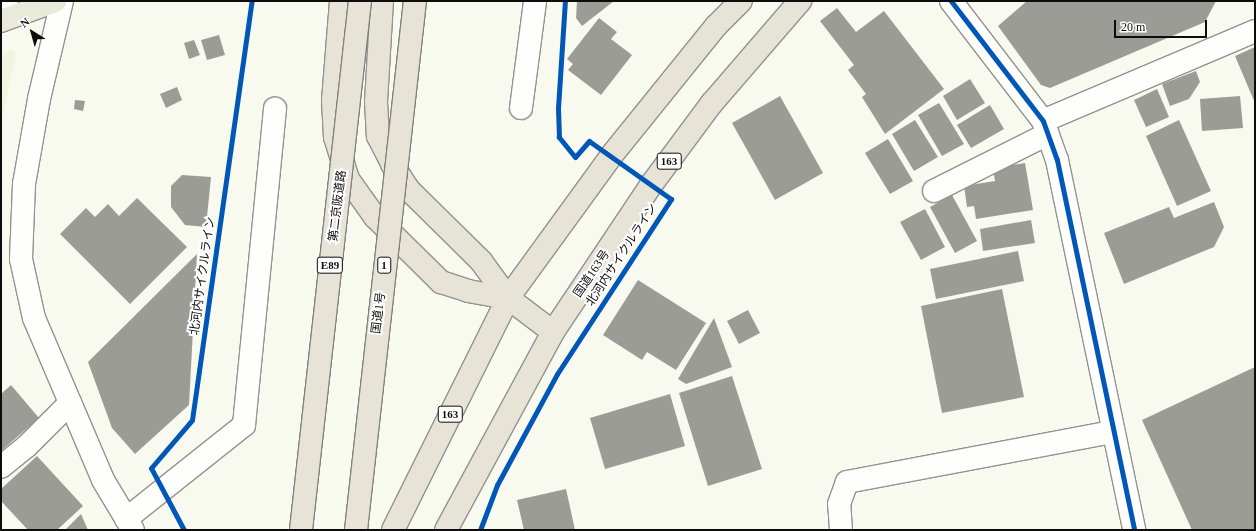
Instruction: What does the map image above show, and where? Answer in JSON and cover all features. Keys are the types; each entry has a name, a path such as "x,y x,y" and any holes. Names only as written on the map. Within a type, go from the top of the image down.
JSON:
{"highway":[{"path":"341,1 333,100 335,138 348,179 375,217 440,282 468,291 508,298"},
{"path":"293,530 348,1"},
{"name":"第二京阪道路","path":"302,530 360,1"},
{"path":"382,1 376,101 378,136 408,189 481,261 508,298 553,332"},
{"path":"348,530 405,1"},
{"name":"国道1号","path":"356,530 415,1"},
{"name":"163","path":"393,530 508,298 611,156 716,26 741,1"},
{"name":"国道163号","path":"446,530 553,332 651,185 712,103 800,1"}],"main road":[{"path":"6,13 55,1"}],"street":[{"path":"62,1 39,99 24,184 21,259 34,318 103,480 129,524 244,425 275,109"},
{"path":"521,108 535,1"},
{"path":"951,1 1045,127 1057,160 1112,432 1134,530"},
{"path":"934,190 1045,127 1255,32"},
{"path":"1,467 27,446 70,403"},
{"path":"841,530 839,504 847,482 1112,432"}],"green space":[{"path":"12,49 16,54 1,125 1,54"}],"building":[{"path":"577,1 614,1 582,26 576,18"},
{"path":"1027,1 1216,1 1205,22 1050,88 1041,85 998,26"},
{"path":"837,8 856,32 884,11 944,89 885,134 862,97 866,94 848,70 854,65 820,21"},
{"path":"599,18 617,32 611,39 632,55 601,95 568,70 573,64 567,59"},
{"path":"219,35 225,55 207,60 201,40"},
{"path":"194,40 200,55 189,59 184,43"},
{"path":"1255,47 1255,103 1235,56"},
{"path":"1196,71 1200,82 1189,99 1170,106 1162,84"},
{"path":"970,79 985,103 957,120 943,96"},
{"path":"177,87 182,100 166,108 160,94"},
{"path":"1157,89 1169,117 1146,127 1134,100"},
{"path":"780,96 823,173 775,200 732,123"},
{"path":"1240,96 1243,128 1202,131 1200,99"},
{"path":"75,100 85,101 83,111 74,109"},
{"path":"939,103 964,144 942,156 918,115"},
{"path":"990,105 1004,129 971,148 957,125"},
{"path":"915,120 938,157 914,171 892,134"},
{"path":"1179,120 1211,191 1177,206 1146,136"},
{"path":"888,139 913,181 890,194 865,153"},
{"path":"1025,163 1033,210 976,219 974,206 967,207 964,186 995,181 993,168"},
{"path":"182,175 211,177 206,227 185,225 171,207 171,186"},
{"path":"952,195 977,241 955,253 930,207"},
{"path":"137,198 187,247 130,304 60,234 86,208 95,217 108,204 119,216"},
{"path":"1214,202 1224,227 1214,247 1124,284 1104,233 1169,207 1174,218"},
{"path":"925,209 945,247 921,260 900,222"},
{"path":"1031,220 1035,243 983,251 980,229"},
{"path":"1018,251 1024,281 936,299 930,269"},
{"path":"197,254 189,405 135,454 112,428 88,362"},
{"path":"638,280 706,323 676,370 647,352 642,360 603,335"},
{"path":"1002,289 1024,397 942,413 921,306"},
{"path":"748,310 760,333 739,344 727,321"},
{"path":"714,318 732,367 686,384 678,379"},
{"path":"1255,367 1255,530 1192,530 1142,420"},
{"path":"732,376 762,469 708,486 679,393"},
{"path":"11,385 39,418 1,451 1,394"},
{"path":"670,394 685,446 605,469 590,418"},
{"path":"37,456 83,506 57,530 28,530 1,501 1,489"},
{"path":"566,489 575,530 524,530 517,500"},
{"path":"81,514 88,530 65,530"}],"cycle path":[{"name":"北河内サイクルライン","path":"184,530 151,468 192,420 252,1"},
{"name":"北河内サイクルライン","path":"480,530 497,485 557,374 671,199 589,141 575,157 559,137 558,108 565,1"},
{"path":"951,1 1043,121 1057,160 1134,530"}]}
